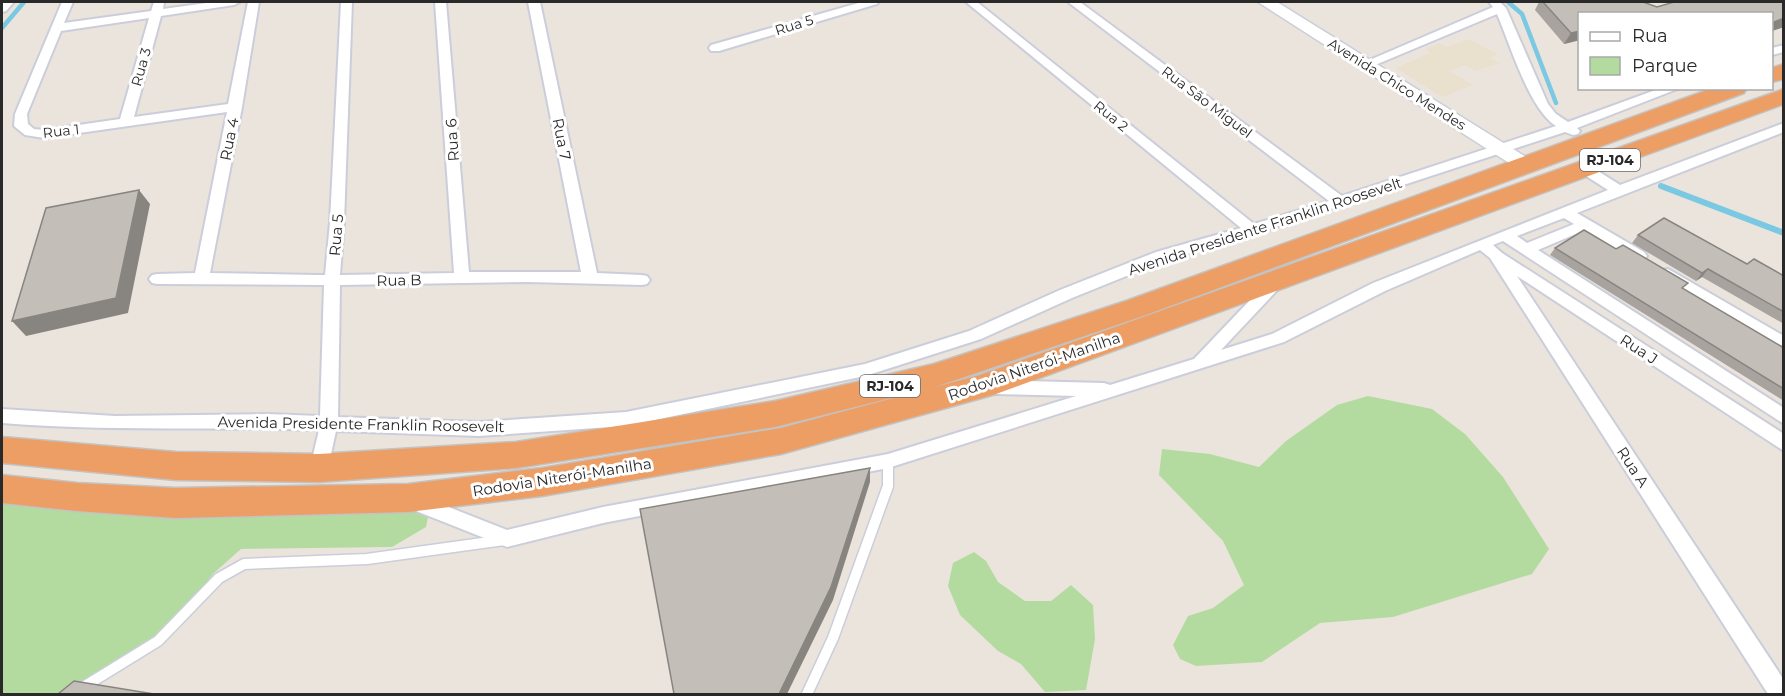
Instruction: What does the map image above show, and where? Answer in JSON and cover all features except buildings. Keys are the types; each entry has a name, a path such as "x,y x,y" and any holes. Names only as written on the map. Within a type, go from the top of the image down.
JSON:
{"highway":[{"name":"Rodovia Niterói-Manilha","path":"2,450 176,466 319,468 516,455 763,416 935,375 982,360 1136,308 1731,90"},
{"name":"Rodovia Niterói-Manilha","path":"2,489 76,497 175,503 408,498 542,482 781,441 982,360 1277,281 1580,146 1784,96"}],"street":[{"path":"2,9 8,2"},
{"name":"Rua 1","path":"67,2 21,114 21,126 30,132 44,134 236,107"},
{"path":"56,28 158,7 234,2"},
{"name":"Rua 4","path":"202,277 236,107 254,2"},
{"name":"Rua 5","path":"319,468 329,424 332,280 337,222 346,2"},
{"name":"Rua 6","path":"441,2 462,279"},
{"name":"Rua 7","path":"534,2 590,277"},
{"path":"820,2 832,13"},
{"name":"Rua 5","path":"716,48 873,2"},
{"name":"Rua 2","path":"970,2 1252,230"},
{"name":"Rua São Miguel","path":"1073,2 1340,202"},
{"name":"Avenida Chico Mendes","path":"1266,2 1527,166"},
{"path":"1364,64 1497,5 1542,105 1619,191"},
{"name":"Rua 3","path":"126,123 158,7"},
{"name":"Avenida Presidente Franklin Roosevelt","path":"2,416 115,423 267,421 479,429 626,419 865,370 982,360 1066,294 1161,256 1252,230 1503,150 1580,146 1671,90"},
{"path":"408,498 507,539 603,515 888,461 1278,338 1379,287 1489,249 1506,236 1784,127"},
{"path":"1565,212 1784,344"},
{"path":"1526,249 1586,224"},
{"path":"1506,236 1784,417"},
{"name":"Rua J","path":"1489,249 1784,444"},
{"name":"Rua A","path":"1489,249 1780,694"},
{"name":"Rua B","path":"157,279 202,277 332,280 590,277 642,280"},
{"path":"1198,364 1277,281"},
{"path":"982,360 1117,390"}],"lane":[{"path":"807,694 833,638 888,486 888,461"},
{"path":"72,694 158,641 219,578 244,564 367,559 507,539"}],"shaded area":[{"path":"1469,39 1497,54 1490,58 1501,63 1476,71 1465,65 1449,71 1473,85 1442,97 1396,68 1430,53 1426,49 1439,43 1447,47"}],"green space":[{"path":"1368,396 1432,409 1465,434 1503,477 1549,549 1532,574 1393,617 1320,623 1262,662 1196,666 1180,659 1173,645 1188,616 1213,608 1244,585 1223,541 1159,475 1162,449 1210,454 1259,467 1286,441 1337,405"},
{"path":"2,503 98,509 430,507 426,527 392,547 241,549 214,573 167,631 62,694 2,694"},
{"path":"974,552 986,561 998,582 1025,601 1051,601 1071,585 1093,605 1095,639 1086,690 1045,692 1021,664 998,651 960,615 948,586 953,563"}],"waterway":[{"path":"2,28 24,2"},
{"path":"1508,2 1522,14 1556,103"},
{"path":"1661,186 1784,233"}]}
